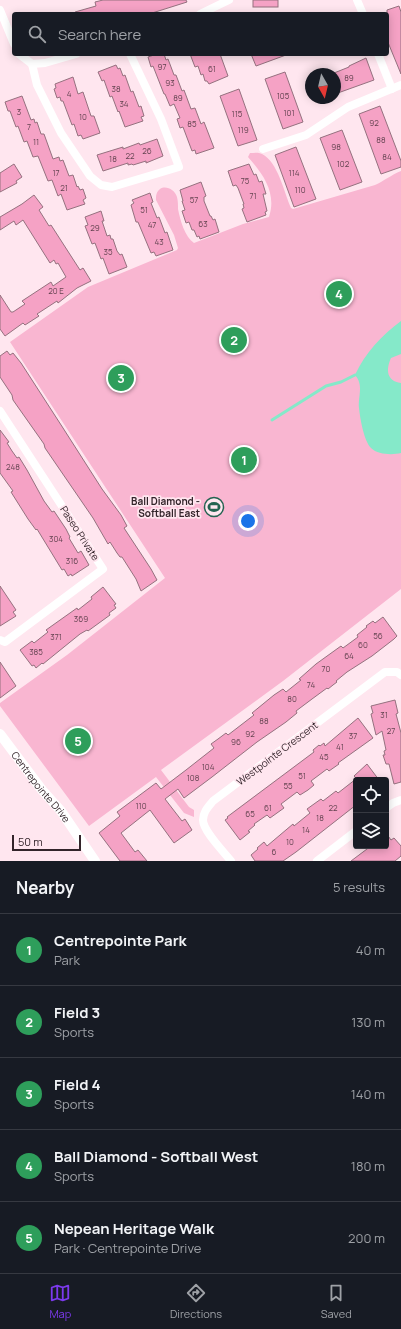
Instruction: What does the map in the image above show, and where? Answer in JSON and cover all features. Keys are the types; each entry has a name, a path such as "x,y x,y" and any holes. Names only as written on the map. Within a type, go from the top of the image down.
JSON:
{"street":[{"path":"204,12 230,0"},
{"path":"357,0 362,12"},
{"path":"0,10 12,39"},
{"path":"22,56 32,64 37,85 61,133 90,176 101,185 112,187 179,167 161,119 131,56"},
{"path":"32,64 45,63 69,56"},
{"path":"379,56 392,89"},
{"path":"263,149 306,135 348,107 401,85"},
{"name":"Paseo Private","path":"0,411 102,569 5,642 0,640"},
{"name":"Westpointe Crescent","path":"231,861 207,831 203,821 205,809 385,672 397,672 401,675"},
{"name":"Centrepointe Drive","path":"0,734 42,790 61,811 95,861"},
{"path":"389,806 401,800"},
{"path":"318,861 353,833"}],"shaded area":[{"path":"250,153 262,154 268,158 280,178 291,208 293,209 375,185 401,171 401,589 283,681 161,770 189,807 194,810 194,817 184,813 156,777 89,826 0,706 0,703 67,655 165,578 10,342 88,287 177,250 178,248 174,235 156,200 157,193 162,188 172,190 176,194 183,228 188,237 194,243 243,224 269,217 271,208 270,192 259,170 248,157"},
{"path":"401,321 401,354 391,358 388,366 388,374 392,380 401,383 401,453 386,454 371,448 366,440 359,404 360,387 358,379 355,375 369,352 387,332"}],"building":[{"path":"103,0 186,0 187,2 155,12 75,12 96,6 95,2"},
{"path":"253,0 278,0 278,7 253,7"},
{"path":"399,6 401,12 401,74 389,45 389,12 387,12 387,10"},
{"path":"165,56 166,60 168,59 182,91 184,90 191,109 195,108 201,124 204,122 214,148 196,154 195,150 192,151 183,127 180,128 177,119 180,118 174,104 170,106 153,66 151,67 148,57"},
{"path":"191,56 221,56 228,76 209,84 205,81 203,74 201,75 198,66 195,67"},
{"path":"252,56 283,56 256,66"},
{"path":"366,58 374,80 341,92 341,70"},
{"path":"116,65 118,69 120,68 123,76 125,75 131,92 133,91 139,107 141,106 144,116 141,117 143,121 125,127 112,96 110,97 104,80 102,81 98,72"},
{"path":"285,72 303,122 283,129 265,79"},
{"path":"73,77 78,94 83,92 91,116 94,116 100,133 83,139 81,135 78,136 63,101 61,101 60,97 57,98 54,89 56,88 55,84"},
{"path":"239,89 257,140 238,146 220,96"},
{"path":"22,96 31,120 34,119 35,123 37,122 41,134 44,134 53,159 59,157 60,161 63,160 69,176 73,175 77,187 78,186 80,190 83,189 86,198 83,200 85,204 67,210 61,194 58,196 52,180 48,181 38,156 33,157 27,141 24,142 18,126 16,127 5,102"},
{"path":"380,106 401,161 401,167 381,174 359,114"},
{"path":"342,130 362,182 340,190 320,138"},
{"path":"157,139 163,156 146,163 146,161 128,165 128,163 103,171 97,155 123,147 123,149 139,143 140,145"},
{"path":"296,147 316,199 294,207 275,155"},
{"path":"14,164 22,177 16,181 17,183 0,192 0,173"},
{"path":"249,164 254,175 256,174 259,182 262,181 266,194 263,194 267,211 265,212 266,215 247,222 242,209 244,208 244,204 238,188 236,185 233,186 228,171"},
{"path":"201,182 206,196 204,197 204,201 210,216 213,220 215,219 219,232 200,239 199,236 197,237 194,230 192,230 189,222 186,223 182,211 185,210 180,190"},
{"path":"150,193 153,202 151,203 157,218 159,217 165,233 167,232 173,250 156,256 154,252 151,253 138,222 136,222 131,205 134,203 132,200"},
{"path":"34,195 43,207 39,210 49,226 51,225 80,270 83,268 91,281 77,288 58,303 57,301 37,314 39,316 25,325 23,323 5,336 0,329 0,295 11,312 13,312 25,304 22,301 51,282 53,286 66,277 58,263 56,264 54,260 50,263 23,220 16,225 14,221 0,230 0,217"},
{"path":"101,211 104,221 102,221 107,236 110,235 111,239 113,239 117,251 120,255 122,254 127,267 109,274 95,243 92,244 85,226 88,225 85,217"},
{"path":"7,351 10,355 13,353 21,363 102,489 121,515 127,526 124,528 157,580 141,591 136,579 122,557 120,557 110,542 108,544 93,518 13,400 12,395 0,377 0,356"},
{"path":"0,430 9,442 7,443 12,451 17,458 19,457 44,501 52,512 54,511 66,529 70,537 69,538 78,553 81,551 89,565 72,576 71,574 68,576 64,569 62,570 37,529 36,530 28,519 11,492 13,491 0,473"},
{"path":"0,586 16,610 13,612 16,616 0,626"},
{"path":"103,587 116,604 114,605 116,608 109,613 110,615 88,631 87,630 80,634 43,664 42,663 36,668 34,665 32,666 20,650 32,641 34,643 48,632 46,630 77,608 78,610 92,599 91,597"},
{"path":"383,617 397,636 394,639 372,656 347,672 328,689 327,688 296,711 297,713 286,722 257,742 184,798 178,789 165,799 182,821 185,819 192,830 174,843 150,810 121,833 135,852 138,850 147,861 120,861 99,833 120,816 117,812 156,783 161,789 214,748 211,744 226,733 228,735 254,715 252,713 274,695 283,689 286,692 301,680 299,679 316,664 341,646 343,648 358,637 357,635 373,621 375,623"},
{"path":"0,662 16,686 0,698"},
{"path":"395,700 398,713 396,714 401,733 401,782 394,784 389,764 386,764 383,755 385,755 384,751 386,750 382,731 376,735 371,714 373,713 371,706"},
{"path":"358,718 373,738 329,771 327,769 311,781 314,785 308,790 300,795 297,792 281,804 284,808 270,818 267,815 254,824 255,825 248,831 250,832 240,840 225,820 228,818 227,817 314,752 313,750 319,745 320,746 324,743 325,746"},
{"path":"367,764 377,777 355,777 354,776"},
{"path":"353,781 353,807 283,861 255,861 251,855 264,842 267,846 293,824 294,826 310,813 307,809 321,799 323,801 336,791 338,793"},
{"path":"389,837 391,840 394,838 401,846 401,856 395,861 351,861 367,849 389,849"}],"waterway":[{"path":"272,420 326,386 341,382 355,375"}],"place":[{"name":"Ball Diamond - Softball West","path":"339,294"},
{"name":"Field 3","path":"234,340"},
{"name":"Field 4","path":"121,378"},
{"name":"Centrepointe Park","path":"244,460"},
{"name":"Ball Diamond - Softball East","path":"214,507"},
{"name":"Nepean Heritage Walk","path":"78,741"}]}
